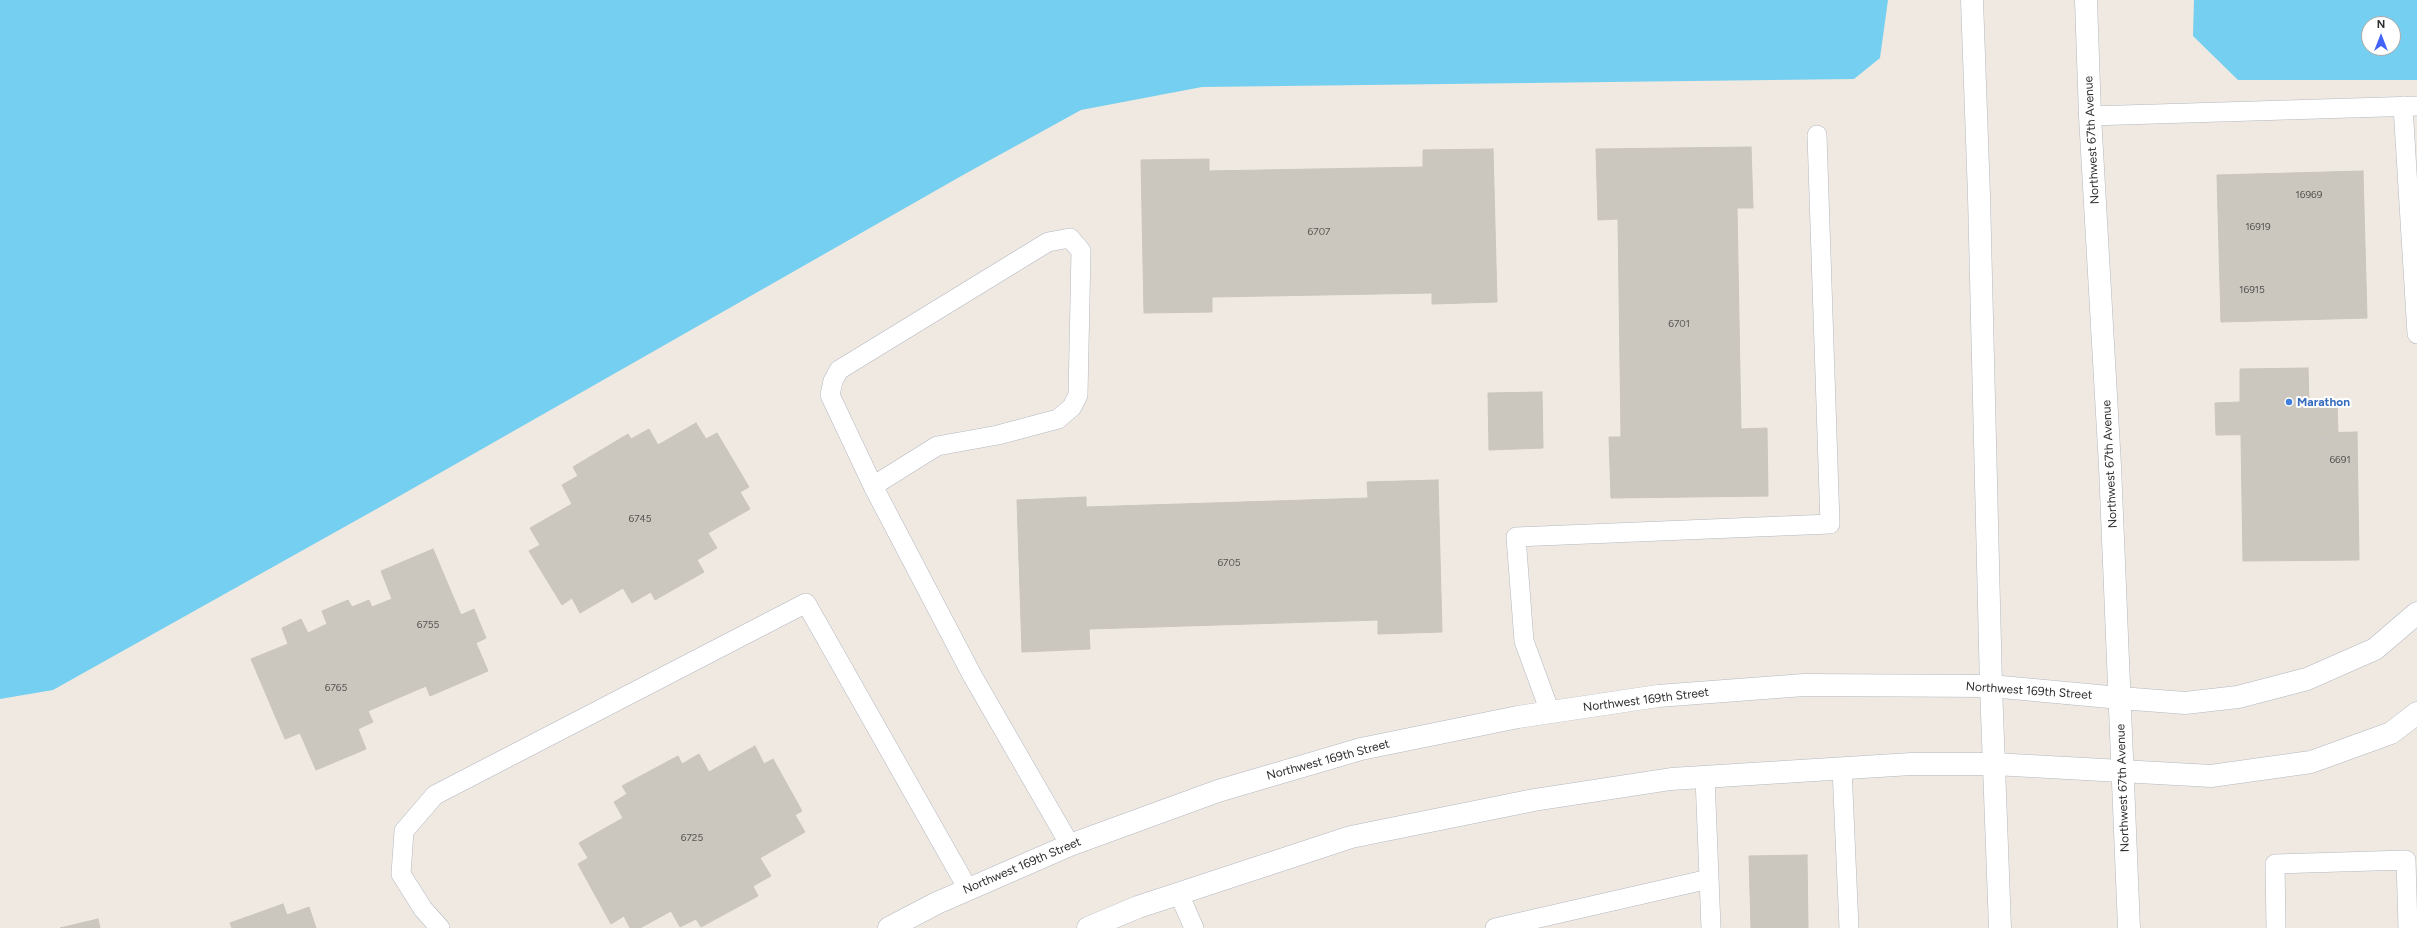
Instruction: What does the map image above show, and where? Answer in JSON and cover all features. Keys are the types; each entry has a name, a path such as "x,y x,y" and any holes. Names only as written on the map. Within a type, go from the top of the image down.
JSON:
{"street":[{"path":"1972,0 1980,196 1991,686 2000,928"},
{"name":"Northwest 67th Avenue","path":"2086,0 2090,116 2110,466 2120,698 2121,771 2129,928"},
{"name":"Northwest 169th Street","path":"889,928 968,889 1070,845 1218,791 1361,749 1550,712 1658,696 1804,686 1991,686 2185,703 2215,700 2238,697 2307,679 2375,649 2417,613"},
{"path":"1088,928 1138,907 1351,837 1534,800 1671,779 1911,764 1994,764 2211,776 2310,762 2391,733 2417,713"}],"lane":[{"path":"2090,116 2410,106 2416,334"},
{"path":"1550,712 1524,641 1516,537 1830,524 1817,135"},
{"path":"873,486 937,446 998,434 1058,419 1072,407 1078,395 1081,251 1070,238 1048,242 839,370 833,381 830,396 873,486 972,675 1070,845"},
{"path":"440,928 424,909 400,874 404,832 435,795 806,603 968,889"},
{"path":"1842,768 1849,928"},
{"path":"1705,777 1711,928"},
{"path":"2276,928 2275,864 2406,860 2408,928"},
{"path":"1495,928 1709,879"},
{"path":"1178,894 1194,928"}],"water":[{"path":"0,0 1888,0 1880,58 1854,79 1202,87 1081,110 963,175 389,502 53,690 0,699"},
{"path":"2194,0 2417,0 2417,80 2238,80 2193,36"}],"building":[{"path":"1751,147 1753,208 1737,208 1741,429 1767,428 1768,496 1611,498 1609,437 1621,437 1618,219 1598,220 1596,149"},
{"path":"1493,149 1497,302 1432,304 1432,293 1212,297 1212,312 1144,313 1141,160 1209,159 1209,171 1423,167 1423,150"},
{"path":"2363,171 2367,318 2221,322 2217,175"},
{"name":"Marathon","path":"2308,368 2309,401 2337,401 2338,433 2216,435 2215,403 2240,402 2240,369"},
{"path":"1542,392 1543,448 1489,450 1488,393"},
{"path":"696,423 706,439 717,433 749,487 740,492 750,509 708,533 717,548 697,560 704,572 655,600 651,592 632,603 623,588 580,613 572,598 562,605 529,551 540,545 530,528 572,504 562,485 578,476 573,467 628,434 631,439 649,429 658,445"},
{"name":"Marathon","path":"2357,432 2359,560 2243,561 2241,435"},
{"path":"1438,480 1442,632 1378,634 1378,620 1089,629 1090,649 1022,652 1017,500 1086,497 1086,507 1368,498 1367,482"},
{"path":"433,549 461,615 474,609 486,638 476,643 488,671 430,696 426,686 368,711 373,722 358,729 366,749 316,770 300,733 285,739 251,659 288,644 282,628 301,619 308,633 327,624 322,611 348,600 352,607 369,600 372,607 392,599 381,571"},
{"path":"755,746 764,764 773,759 802,811 795,815 805,832 760,858 771,876 753,886 758,896 701,927 696,919 680,927 671,911 640,928 630,928 624,916 611,924 578,864 588,858 579,843 623,818 614,802 627,794 622,786 678,756 682,764 699,754 709,772"},
{"path":"1807,855 1808,928 1751,928 1749,856"},
{"path":"283,904 287,915 309,907 316,928 232,928 230,923"},
{"path":"98,919 100,928 60,928"}],"place":[{"name":"Marathon","path":"2289,402"}]}
